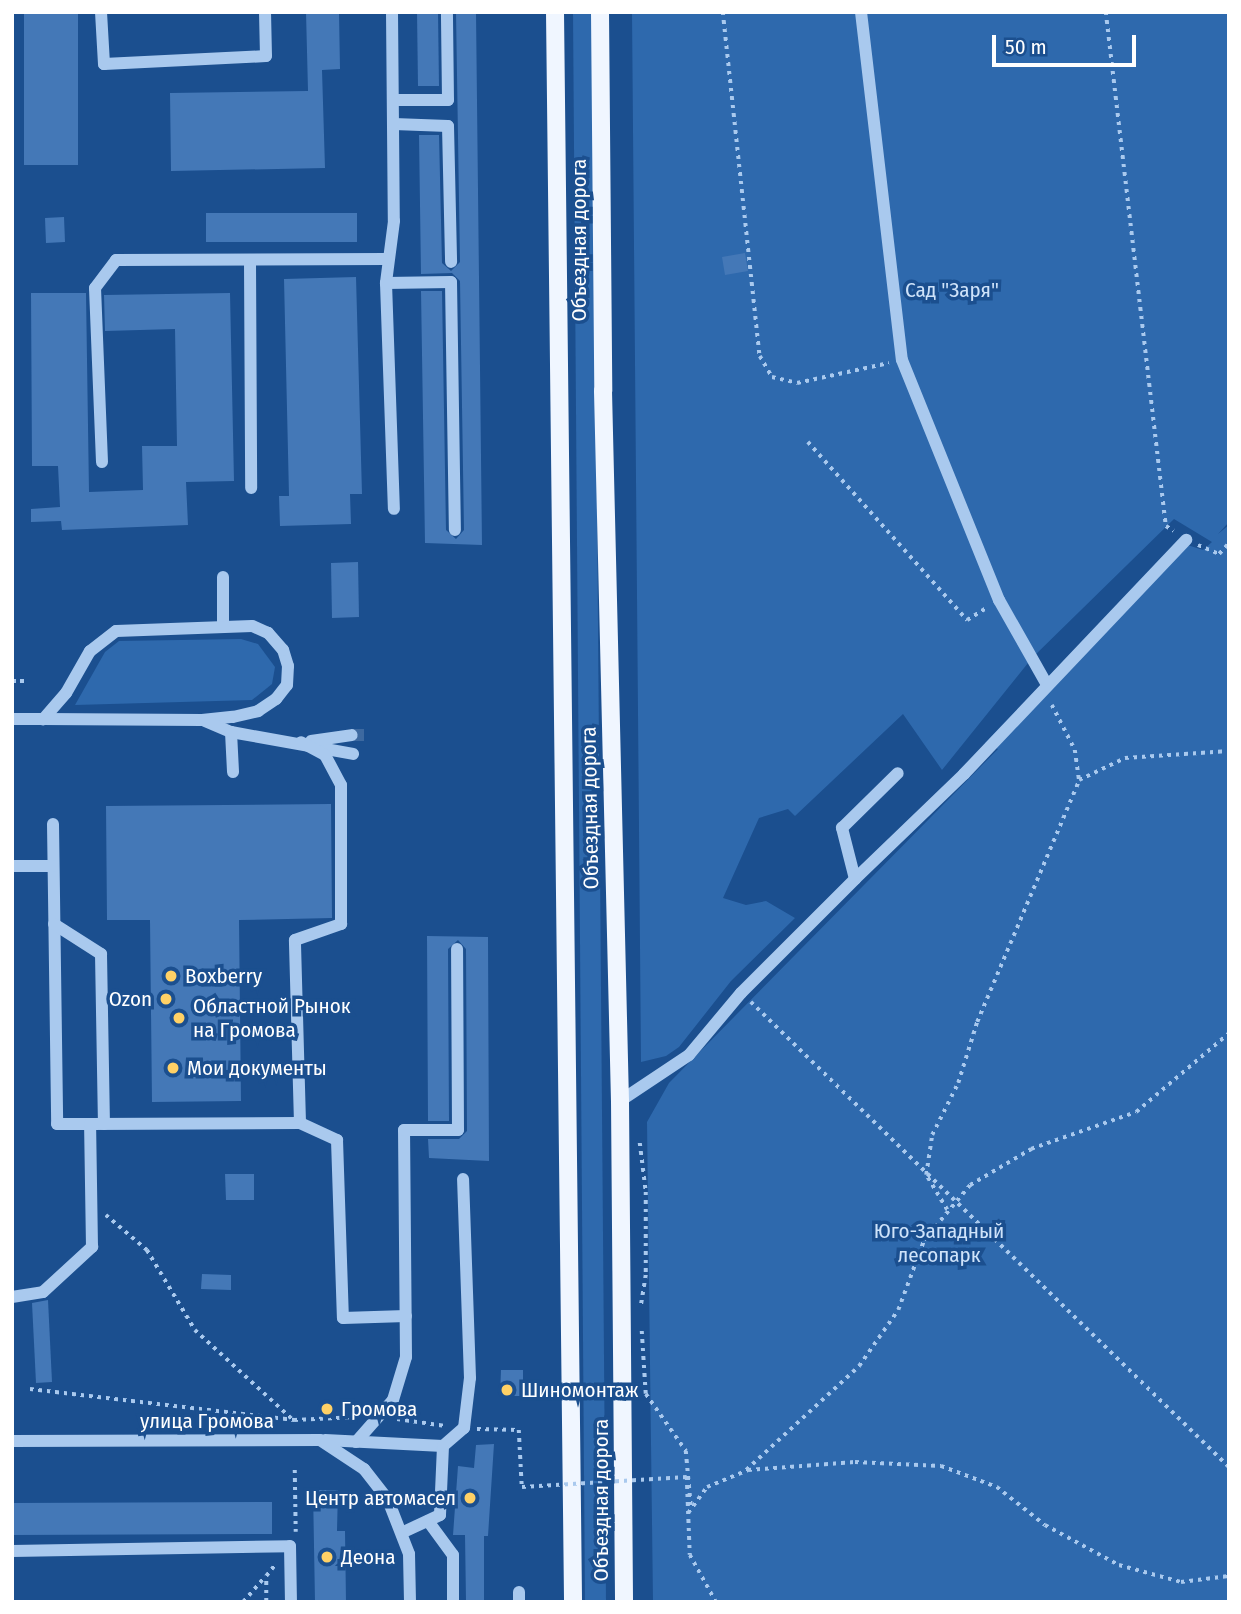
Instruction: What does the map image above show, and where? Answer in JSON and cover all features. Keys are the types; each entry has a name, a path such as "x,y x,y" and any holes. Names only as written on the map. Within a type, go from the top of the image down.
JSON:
{"main road":[{"name":"Объездная дорога","path":"555,12 573,1602"},
{"name":"Объездная дорога","path":"600,12 603,391 620,1101 624,1602"}],"street":[{"path":"101,12 104,64 267,56 265,12"},
{"path":"392,12 396,100 394,221 386,259 386,283 394,509"},
{"path":"396,100 448,100 447,12"},
{"path":"860,12 902,360 999,600 1046,685"},
{"path":"394,124 448,126 451,262"},
{"path":"102,462 95,288 116,260 250,262 386,259"},
{"path":"250,262 251,488"},
{"path":"386,283 451,282 455,530"},
{"path":"620,1101 690,1055 741,993 855,878 964,774 1186,540"},
{"path":"223,577 223,625"},
{"path":"12,719 202,720 258,711 287,685 283,650 268,633 252,626 116,631 90,651 66,693 43,719"},
{"path":"202,720 231,732 301,742 353,754"},
{"path":"231,732 233,772"},
{"path":"301,742 352,735"},
{"path":"300,1123 295,940 341,923 341,785 325,755 301,742"},
{"path":"855,878 842,828 898,773"},
{"path":"53,824 57,1124 300,1123 337,1140 343,1318 406,1316"},
{"path":"12,866 53,866"},
{"path":"54,924 101,954 104,1124"},
{"path":"356,1441 381,1417 401,1385 406,1316 404,1130 458,1130 457,948"},
{"path":"12,1297 43,1292 92,1247 90,1124"},
{"path":"404,1532 440,1516 443,1446 464,1428 470,1378 463,1179"},
{"path":"320,1440 353,1460 382,1491 404,1532 409,1554 410,1602"},
{"name":"улица Громова","path":"12,1441 320,1440 443,1446"},
{"path":"428,1521 453,1555 453,1602"},
{"path":"12,1551 289,1546 291,1602"}],"path":[{"path":"723,12 760,356 772,377 797,383 902,360"},
{"path":"1106,12 1166,526 1186,540 1219,554 1229,543"},
{"path":"808,442 967,620 999,600"},
{"path":"12,681 24,681"},
{"path":"947,1210 926,1175 936,1123 958,1083 977,1022 1079,780 1075,750 1050,702 1046,685"},
{"path":"1079,780 1125,758 1229,751"},
{"path":"741,993 1229,1467"},
{"path":"746,1470 859,1366 898,1310 924,1240 954,1201 981,1176 1010,1159 1136,1112 1229,1033"},
{"path":"640,1133 646,1275 641,1317"},
{"path":"91,1202 147,1250 195,1330 294,1420"},
{"path":"641,1325 646,1394 686,1451 691,1508"},
{"path":"30,1389 294,1420 361,1417"},
{"path":"519,1448 522,1487 687,1476 690,1555 716,1602"},
{"path":"688,1513 718,1479 746,1470 855,1462 941,1466 997,1487 1045,1525 1119,1565 1181,1582 1229,1576"},
{"path":"243,1602 266,1576"}],"green space":[{"path":"573,12 593,12 606,1602 585,1602"},
{"path":"632,12 1229,12 1229,522 1218,534 1229,525 1229,1602 653,1602 647,1122 669,1083 998,749 985,743 1178,542 1203,550 1212,542 1174,519 1032,658 942,770 903,714 795,816 788,809 759,818 723,898 746,905 766,901 795,918 731,981 679,1047 666,1056 641,1062"},
{"path":"241,639 258,644 275,667 272,684 252,700 75,705 105,652 119,641"}],"building":[{"path":"24,12 78,12 78,165 24,165"},
{"path":"306,12 339,12 340,69 322,70 325,168 171,171 170,93 308,91"},
{"path":"417,12 438,12 439,86 418,86"},
{"path":"456,12 476,12 482,545 425,543 421,291 442,291 446,530 456,539 464,530 460,281 452,273 421,274 419,135 439,135 442,263 451,271 460,262"},
{"path":"206,213 357,213 357,242 206,242"},
{"path":"64,217 65,242 46,243 45,218"},
{"path":"745,253 748,271 725,275 722,257"},
{"path":"356,277 362,494 350,494 351,524 280,526 279,496 289,496 284,279"},
{"path":"31,293 86,293 89,492 143,490 142,446 177,446 175,329 105,331 104,295 230,293 234,481 186,482 188,525 62,530 61,521 31,522 31,509 60,507 58,466 32,466"},
{"path":"358,562 359,617 332,618 331,563"},
{"path":"331,804 332,918 239,920 241,1101 152,1102 150,920 107,920 106,806"},
{"path":"427,936 488,937 489,1161 429,1158 428,1139 459,1139 467,1131 466,949 458,940 448,949 449,1121 428,1121"},
{"path":"225,1174 254,1174 254,1200 226,1200"},
{"path":"202,1274 231,1275 231,1290 201,1289"},
{"path":"48,1300 52,1382 36,1383 32,1303"},
{"path":"501,1370 523,1370 523,1396 500,1396"},
{"path":"494,1444 488,1536 484,1536 484,1602 466,1602 465,1535 453,1535 458,1466 474,1468 476,1445"},
{"path":"313,1490 338,1490 337,1531 345,1531 346,1602 315,1602"},
{"path":"272,1502 272,1534 12,1535 12,1503"}],"tunnel":[{"path":"352,735 366,735"}],"place":[{"name":"Boxberry","path":"171,976"},
{"name":"Ozon","path":"166,999"},
{"name":"Областной Рынок на Громова","path":"179,1018"},
{"name":"Мои документы","path":"173,1068"},
{"name":"Шиномонтаж","path":"507,1390"},
{"name":"Громова","path":"327,1409"},
{"name":"Центр автомасел","path":"470,1498"},
{"name":"Деона","path":"327,1557"}],"park label":[{"name":"Сад \"Заря\"","path":"952,290"},
{"name":"Юго-Западный лесопарк","path":"939,1243"}]}
